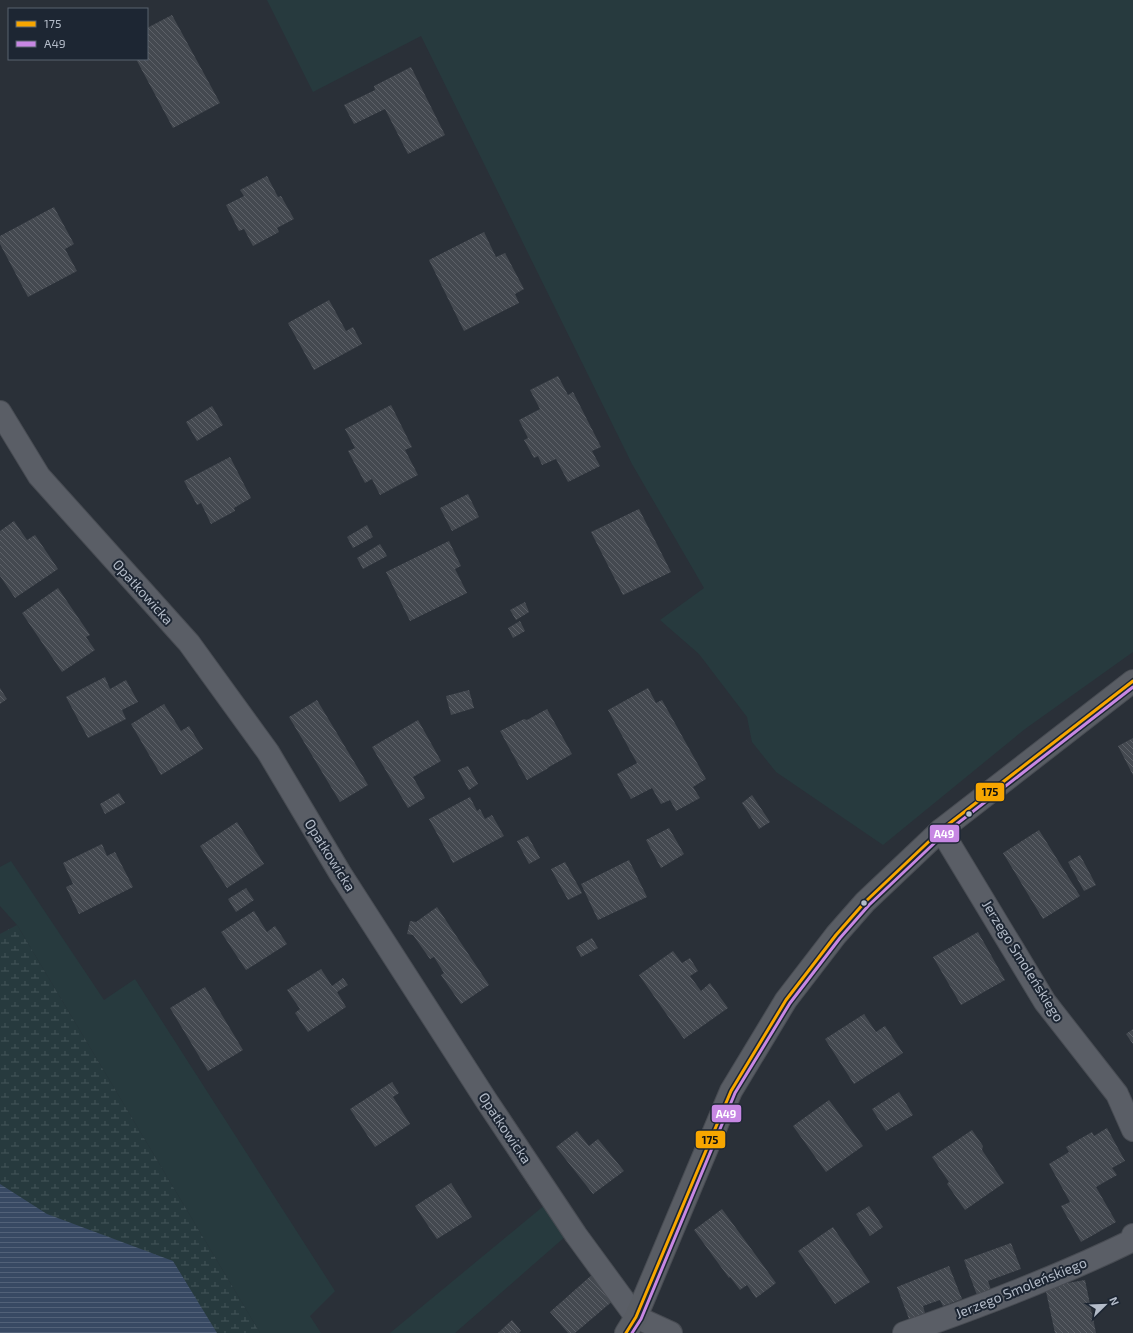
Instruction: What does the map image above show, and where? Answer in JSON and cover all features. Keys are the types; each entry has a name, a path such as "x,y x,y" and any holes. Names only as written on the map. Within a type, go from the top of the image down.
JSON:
{"street":[{"name":"Opatkowicka","path":"0,412 39,476 189,643 268,752 340,872 486,1100 576,1235 631,1325"},
{"path":"671,1333 631,1325 731,1091 786,1000 836,935 865,902 941,830 1133,681"},
{"name":"Jerzego Smoleńskiego","path":"941,830 1045,1002 1117,1094 1133,1130"},
{"name":"Jerzego Smoleńskiego","path":"904,1333 981,1306 1090,1261 1131,1240 1133,1235"}],"green space":[{"path":"267,0 1133,0 1133,652 1025,729 883,845 776,772 752,742 747,717 699,654 660,620 704,588 632,464 421,36 313,92"},
{"path":"11,861 104,1000 135,979 335,1291 310,1316 321,1333 260,1333 17,925 0,906 0,867"},
{"path":"17,925 260,1333 0,1333 0,934"},
{"path":"546,1204 566,1236 455,1333 390,1333"}],"water":[{"path":"0,1184 47,1214 173,1261 217,1333 0,1333"}],"building":[{"path":"172,15 220,103 173,128 137,60 148,60 148,27"},
{"path":"411,67 445,135 408,154 385,109 354,124 344,105 375,90 374,86"},
{"path":"267,176 278,197 281,196 294,219 277,228 279,232 253,246 244,229 239,231 226,205 244,196 240,190"},
{"path":"54,207 74,244 65,249 77,271 28,297 0,244 0,236"},
{"path":"484,232 496,257 505,253 524,289 515,294 519,303 464,331 429,260"},
{"path":"329,300 346,331 353,327 362,344 314,370 288,323"},
{"path":"558,376 568,395 573,392 601,447 592,451 600,466 568,482 556,459 542,465 538,456 534,458 524,440 528,438 519,420 540,409 530,390"},
{"path":"391,405 412,447 405,450 418,475 380,495 372,479 365,483 348,451 355,448 345,429"},
{"path":"212,406 223,425 197,441 186,422"},
{"path":"230,457 251,498 234,508 235,511 211,524 201,503 197,505 184,481"},
{"path":"468,494 479,517 452,531 440,508"},
{"path":"639,509 671,572 623,595 591,532"},
{"path":"14,521 27,540 35,535 58,569 15,598 0,576 0,531"},
{"path":"367,525 373,537 353,548 347,537"},
{"path":"449,541 461,566 455,569 467,593 410,621 386,572"},
{"path":"380,544 387,556 363,569 357,558"},
{"path":"58,588 90,635 86,637 95,650 62,672 22,613"},
{"path":"525,602 529,612 516,620 510,610"},
{"path":"520,621 525,631 513,638 508,628"},
{"path":"105,677 110,689 126,680 138,702 122,710 126,719 88,738 66,697"},
{"path":"0,688 7,699 0,704"},
{"path":"648,688 656,703 662,700 706,779 693,787 700,798 676,811 670,800 661,804 652,788 631,799 617,774 637,763 608,710"},
{"path":"469,690 474,708 451,715 446,696"},
{"path":"317,700 368,785 340,802 289,717"},
{"path":"164,704 181,731 189,726 203,749 161,775 131,724"},
{"path":"547,709 572,754 527,780 500,731 524,719 527,720"},
{"path":"418,720 441,761 413,777 425,798 408,808 372,747"},
{"path":"1133,738 1133,775 1118,746"},
{"path":"468,766 478,784 469,790 458,770"},
{"path":"119,793 125,803 105,814 100,804"},
{"path":"752,795 770,822 759,829 742,803"},
{"path":"470,797 477,811 480,809 485,819 492,815 504,836 453,863 429,819"},
{"path":"237,822 264,864 227,888 200,846"},
{"path":"669,828 684,854 661,868 646,840"},
{"path":"1039,830 1080,896 1043,919 1003,853"},
{"path":"528,836 540,858 529,864 517,841"},
{"path":"102,844 107,856 115,852 133,887 79,914 66,887 73,884 63,863"},
{"path":"1080,855 1096,885 1084,891 1068,862"},
{"path":"629,860 647,897 598,920 581,884"},
{"path":"565,862 582,893 568,900 551,869"},
{"path":"246,888 254,900 236,912 228,899"},
{"path":"437,907 489,985 461,1004 441,975 444,973 434,957 430,959 413,935 407,934 410,921 416,922"},
{"path":"254,911 267,932 275,926 287,944 246,970 221,932"},
{"path":"978,932 1005,980 961,1005 933,957"},
{"path":"592,938 598,948 581,957 576,947"},
{"path":"673,951 682,963 690,958 698,971 690,976 701,991 710,983 728,1008 684,1039 639,975"},
{"path":"321,969 332,986 343,978 348,985 337,992 346,1007 308,1032 295,1013 300,1009 287,990"},
{"path":"205,987 243,1050 208,1071 170,1008"},
{"path":"864,1014 876,1032 885,1026 903,1053 854,1084 825,1039"},
{"path":"1133,1029 1133,1044 1126,1034"},
{"path":"392,1082 399,1093 393,1097 410,1124 375,1147 350,1109"},
{"path":"899,1092 913,1115 886,1131 872,1109"},
{"path":"829,1100 863,1146 826,1172 793,1126"},
{"path":"1107,1128 1125,1161 1112,1168 1117,1175 1096,1187 1116,1222 1081,1242 1061,1206 1070,1202 1049,1164 1069,1152 1066,1147 1092,1132 1094,1136"},
{"path":"972,1130 983,1146 982,1150 1004,1183 965,1210 947,1184 949,1182 932,1157"},
{"path":"577,1131 589,1146 598,1139 624,1171 593,1194 556,1147"},
{"path":"451,1183 472,1217 437,1239 415,1206"},
{"path":"869,1206 883,1227 870,1236 856,1214"},
{"path":"722,1209 776,1283 756,1298 747,1285 740,1290 730,1277 729,1278 694,1230"},
{"path":"833,1227 870,1282 835,1304 798,1251"},
{"path":"1011,1243 1021,1269 988,1281 992,1293 978,1298 964,1260"},
{"path":"949,1266 962,1299 943,1306 940,1300 923,1306 925,1313 909,1319 897,1287"},
{"path":"594,1273 615,1299 575,1333 568,1333 550,1312"},
{"path":"1085,1280 1096,1333 1055,1333 1045,1287"},
{"path":"512,1320 521,1331 519,1333 498,1333"}],"transit line":[{"name":"175","path":"626,1333 636,1317 731,1091 786,1000 836,935 865,902 941,830 1133,681"},
{"name":"A49","path":"632,1333 641,1319 735,1093 790,1003 840,938 869,905 944,834 1133,687"}]}
